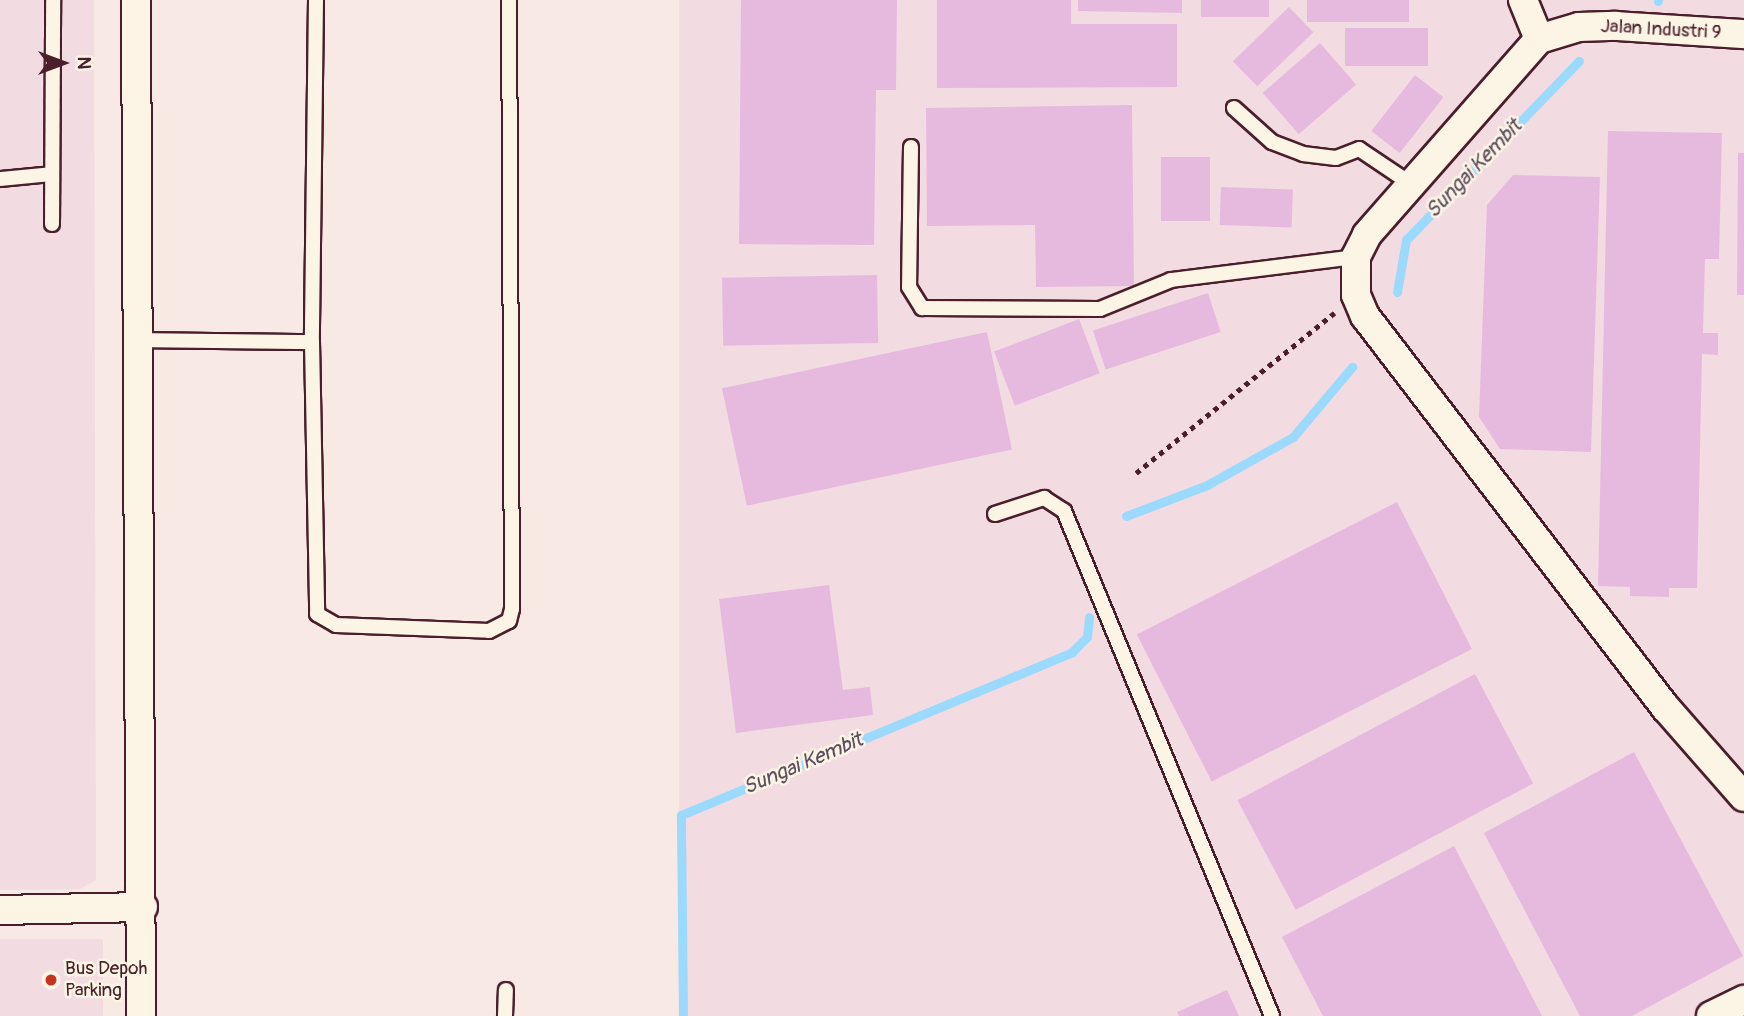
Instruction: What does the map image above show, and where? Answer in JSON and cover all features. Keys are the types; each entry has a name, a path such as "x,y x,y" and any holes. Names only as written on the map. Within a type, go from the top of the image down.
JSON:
{"street":[{"path":"136,0 143,907 141,1016"},
{"path":"1523,0 1539,39 1367,235 1356,257 1356,295 1365,316 1666,708 1744,797"},
{"name":"Jalan Industri 9","path":"1539,39 1579,27 1744,34"},
{"path":"0,910 143,907"},
{"path":"1711,1016 1744,1000"}],"lane":[{"path":"52,0 52,224"},
{"path":"316,0 312,342 317,614 336,625 501,628 512,609 509,0"},
{"path":"1234,108 1272,142 1303,154 1336,158 1359,149 1411,184"},
{"path":"911,147 909,287 922,308 1100,309 1171,280 1356,257"},
{"path":"0,179 52,174"},
{"path":"138,340 312,342"},
{"path":"995,514 1044,498 1064,511 1272,1016"},
{"path":"505,1016 506,990"}],"path":[{"path":"1136,473 1356,295"}],"shaded area":[{"path":"0,0 94,0 96,880 80,889 0,890"},
{"path":"679,0 1744,0 1744,1016 679,1016"},
{"name":"Bus Depoh Parking","path":"0,939 103,939 103,1016 0,1016"}],"building":[{"path":"741,0 897,0 896,90 876,90 874,245 739,244"},
{"path":"937,0 1071,0 1071,24 1177,24 1177,87 937,88"},
{"path":"1078,0 1182,0 1182,13 1078,11"},
{"path":"1201,0 1269,0 1269,17 1201,17"},
{"path":"1307,0 1409,0 1409,22 1307,22"},
{"path":"1289,7 1313,32 1257,86 1233,61"},
{"path":"1345,28 1428,28 1428,66 1345,66"},
{"path":"1320,43 1356,85 1299,134 1263,93"},
{"path":"1415,75 1443,97 1400,153 1371,131"},
{"path":"1132,105 1134,286 1036,287 1035,225 927,226 926,108"},
{"path":"1608,131 1722,133 1719,259 1705,259 1703,333 1718,333 1718,355 1702,354 1697,588 1669,588 1669,597 1630,596 1630,587 1598,586"},
{"path":"1738,153 1744,153 1744,295 1737,295"},
{"path":"1161,157 1210,157 1210,221 1161,221"},
{"path":"1513,175 1600,177 1591,452 1500,449 1479,417 1487,205"},
{"path":"1221,187 1293,190 1292,227 1220,225"},
{"path":"877,275 878,343 723,346 722,278"},
{"path":"1208,293 1221,332 1106,369 1093,330"},
{"path":"1079,319 1100,373 1015,406 994,352"},
{"path":"987,332 1012,449 747,506 722,388"},
{"path":"1397,502 1472,649 1212,782 1137,635"},
{"path":"829,585 843,690 870,687 873,715 736,733 719,599"},
{"path":"1475,674 1533,783 1296,910 1237,800"},
{"path":"1634,752 1743,956 1632,1016 1580,1016 1484,833"},
{"path":"1454,846 1542,1016 1323,1016 1282,937"},
{"path":"1227,990 1239,1016 1179,1016 1177,1012"}],"waterway":[{"name":"Sungai Kembit","path":"1397,292 1406,240 1579,61"},
{"name":"Sungai Kembit","path":"1126,516 1207,485 1293,437 1352,367"},
{"name":"Sungai Kembit","path":"683,1016 681,815 1072,652 1087,637 1089,617"}],"place":[{"name":"Bus Depoh Parking","path":"51,980"}]}
